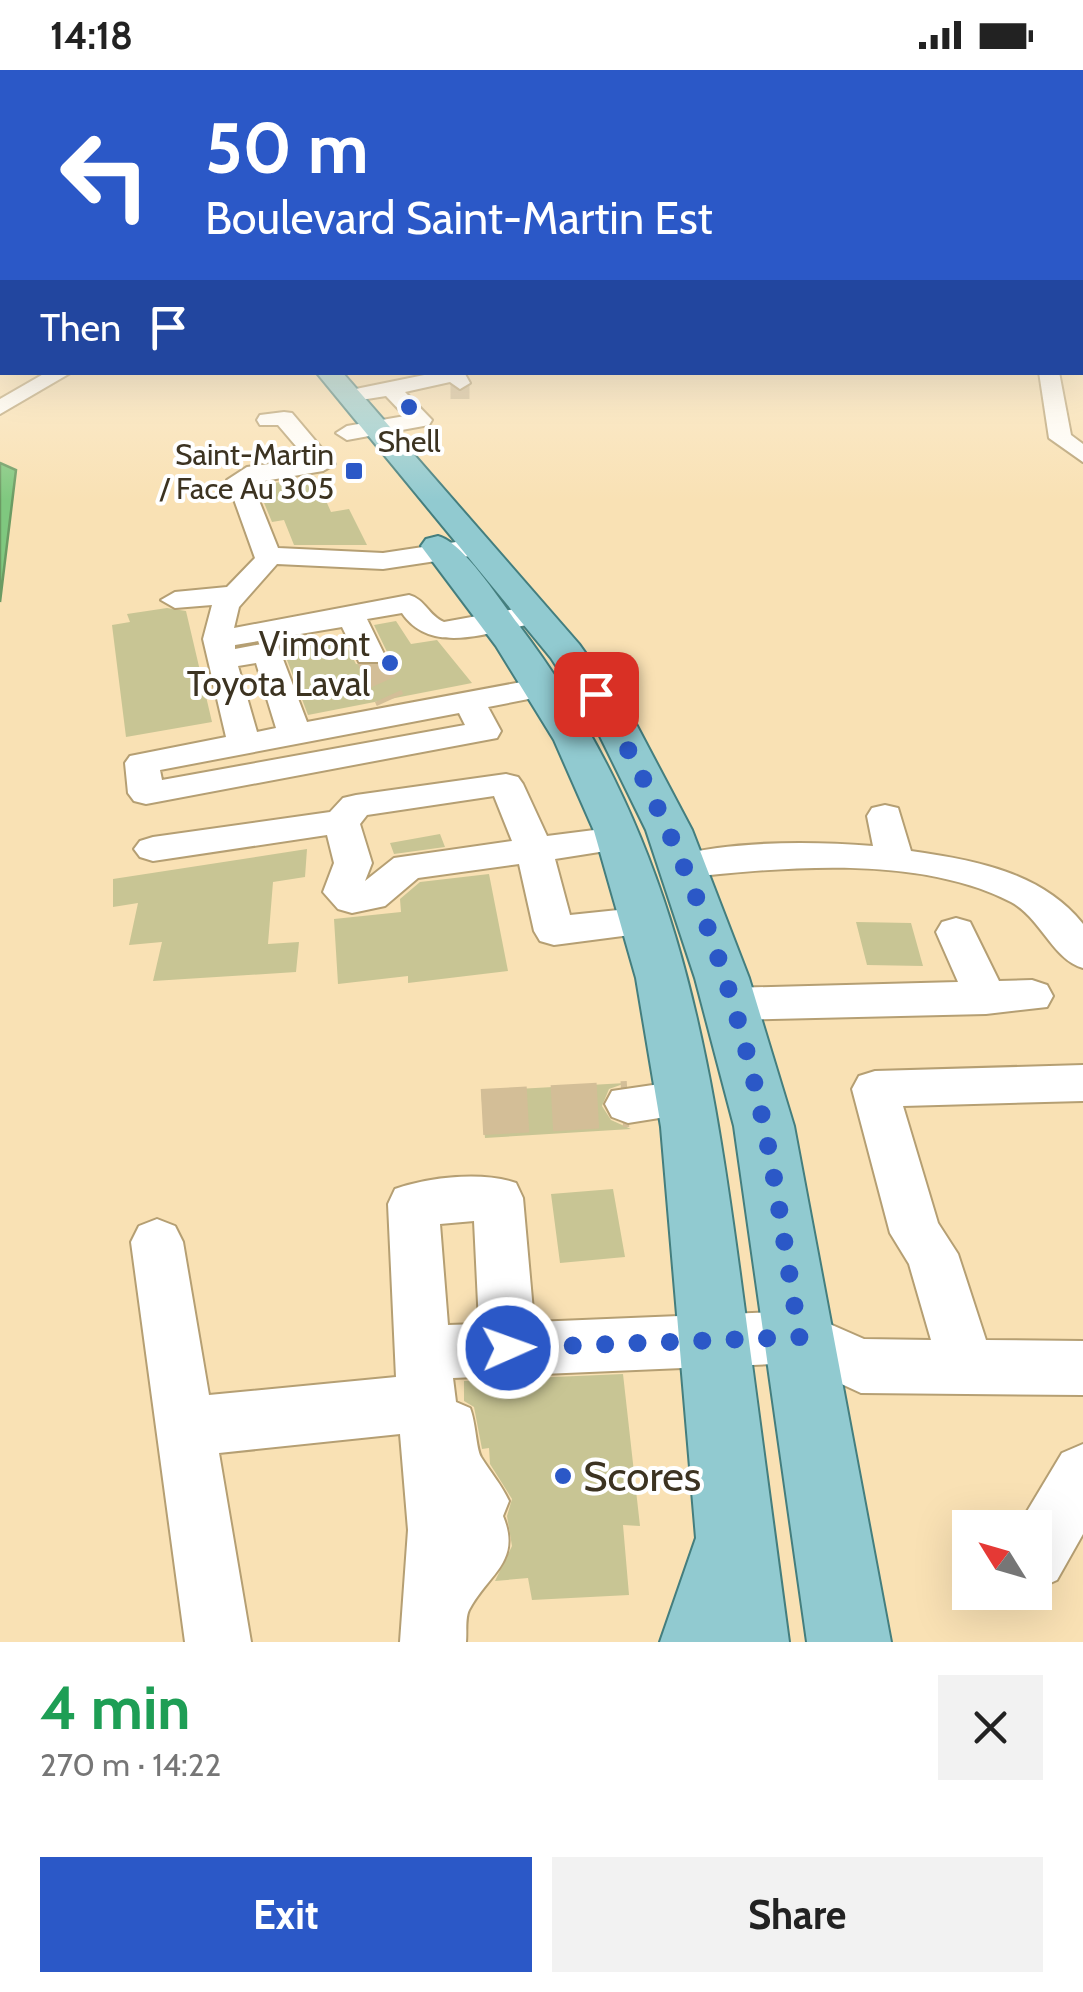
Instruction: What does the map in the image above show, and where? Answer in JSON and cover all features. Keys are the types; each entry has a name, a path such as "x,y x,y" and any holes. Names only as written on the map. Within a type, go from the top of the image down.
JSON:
{"main road":[{"path":"340,399 518,618 614,724 647,785 683,866 730,1004 764,1126 849,1642"},
{"path":"518,618 543,687 577,744 618,839 647,921 672,1020 658,1101 716,1339 747,1642"},
{"path":"702,1642 735,1534"}],"lane":[{"path":"0,408 57,375"},
{"path":"1050,375 1060,438 1083,454"},
{"path":"393,381 422,420"},
{"path":"340,399 393,381 448,397 422,420"},
{"path":"340,399 422,420"},
{"path":"267,556 239,480 255,472 323,464 311,446 292,433 284,418 268,420"},
{"path":"267,556 386,561 461,550"},
{"path":"244,744 221,649 223,610 267,556"},
{"path":"386,561 421,622 433,629 453,630 518,618"},
{"path":"175,600 239,594"},
{"path":"221,649 350,613 408,602"},
{"path":"350,613 370,656"},
{"path":"221,649 267,652 295,734"},
{"path":"468,700 484,731 146,793 142,762 295,734 393,707 543,687"},
{"path":"154,849 341,822 356,806 506,784 534,850 554,931 647,921"},
{"path":"886,816 894,860"},
{"path":"341,822 353,863 342,892 352,900 370,897 407,867 618,839"},
{"path":"683,866 810,855 894,860 945,868 1022,892 1047,909 1083,954"},
{"path":"956,932 986,998"},
{"path":"730,1004 1032,996"},
{"path":"967,1368 932,1254 916,1233 875,1089 1083,1083"},
{"path":"434,1621 478,1546 478,1517 448,1465 413,1204 498,1198 508,1348"},
{"path":"157,1242 218,1642"},
{"path":"185,1427 508,1348 800,1337 862,1366 1083,1368"},
{"path":"433,1369 439,1530 434,1621"},
{"path":"1052,1528 1083,1474"}],"shaded area":[{"path":"0,463 16,470 0,602"}],"building":[{"path":"315,476 331,512 349,509 367,545 294,545 284,520 272,522 257,486"},
{"path":"167,608 186,611 212,722 126,737 112,625 130,622 127,614"},
{"name":"Vimont Toyota Laval","path":"396,621 411,644 437,640 472,683 308,715 282,647 342,637 356,664 381,666 388,654 374,625"},
{"path":"440,834 445,847 394,854 390,843"},
{"path":"307,849 305,877 273,882 268,944 299,942 296,972 153,981 162,942 129,945 138,903 113,907 113,879"},
{"path":"489,874 508,971 408,983 408,976 338,984 334,919 401,912 400,899 420,882"},
{"path":"856,922 911,923 923,966 867,965"},
{"path":"626,1083 609,1089 602,1106 611,1120 631,1129 485,1138 481,1091"},
{"path":"613,1189 625,1257 560,1263 551,1194"},
{"name":"Scores","path":"623,1374 640,1526 623,1525 629,1595 532,1600 528,1578 495,1581 512,1546 507,1516 512,1499 490,1464 489,1448 482,1449 474,1407 464,1401 464,1381"}],"tunnel":[{"path":"460,383 460,399"},
{"path":"370,656 390,700"},
{"path":"482,1112 628,1104"}],"place":[{"name":"Shell","path":"409,407"},
{"name":"Saint-Martin / Face Au 305","path":"354,471"},
{"name":"Vimont Toyota Laval","path":"390,663"},
{"name":"Scores","path":"563,1476"}],"route":[{"path":"508,1348 800,1337 764,1126 722,978 669,830 596,694"}]}
